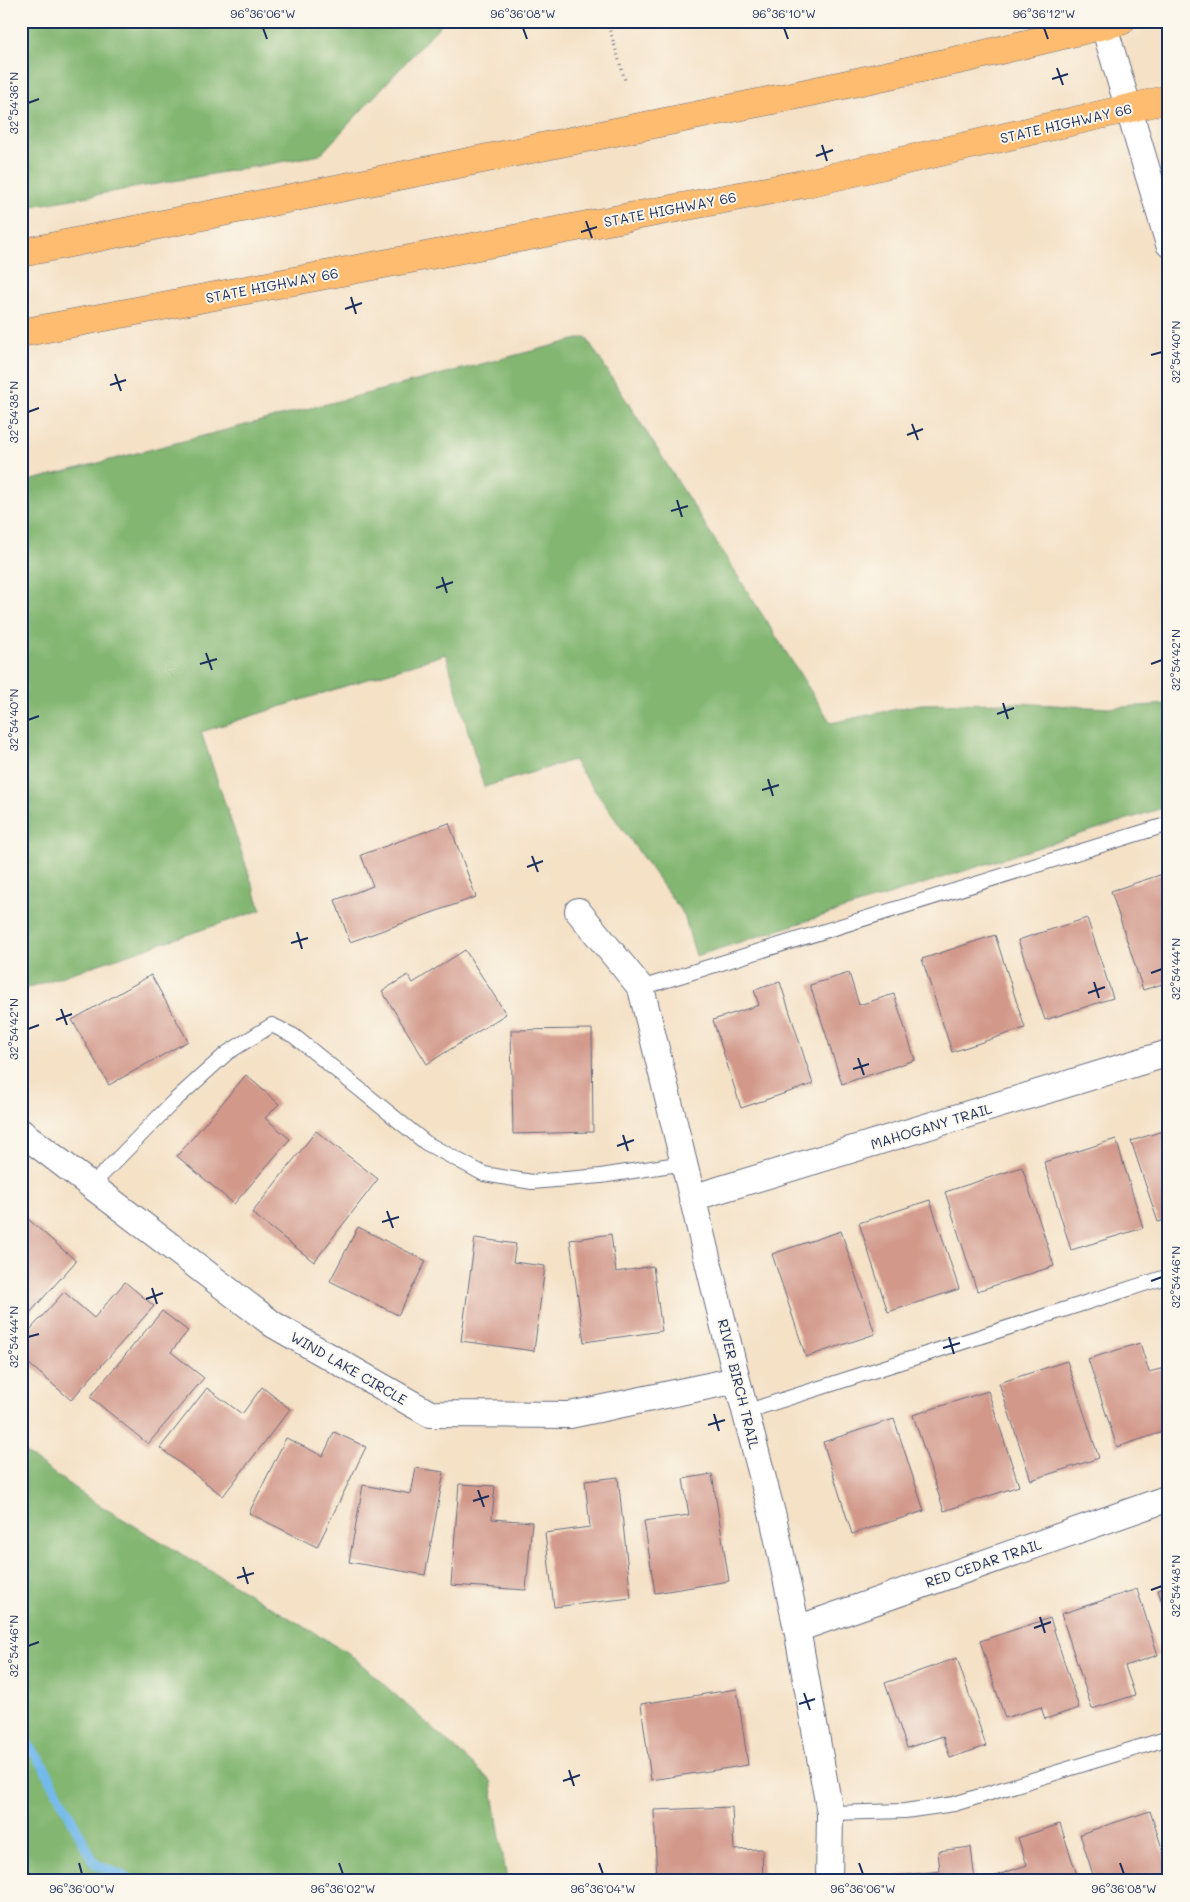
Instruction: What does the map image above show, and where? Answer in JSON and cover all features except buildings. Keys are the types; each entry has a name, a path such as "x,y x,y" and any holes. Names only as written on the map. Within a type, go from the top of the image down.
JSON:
{"main road":[{"path":"21,253 604,136 972,58 1109,23"},
{"name":"STATE HIGHWAY 66","path":"21,333 803,184 1169,99"}],"street":[{"path":"1109,23 1128,109 1169,244"},
{"name":"RIVER BIRCH TRAIL","path":"578,911 641,988 737,1380 773,1517 797,1629 830,1812 828,1881"},
{"name":"MAHOGANY TRAIL","path":"692,1198 1169,1053"},
{"name":"WIND LAKE CIRCLE","path":"21,1132 274,1325 430,1414 570,1414 737,1380"},
{"name":"RED CEDAR TRAIL","path":"797,1629 1169,1498"}],"lane":[{"path":"641,988 1169,824"},
{"path":"91,1186 174,1102 227,1052 272,1025 294,1036 426,1143 484,1174 532,1182 602,1176 684,1163"},
{"path":"745,1412 1169,1276"},
{"path":"830,1812 905,1811 954,1804 1169,1738"}],"path":[{"path":"607,21 625,80"}],"green space":[{"path":"21,21 444,21 320,155 21,208"},
{"path":"586,337 831,723 921,704 1016,703 1108,708 1169,704 1169,806 696,956 684,915 573,760 484,787 446,654 201,732 261,910 21,990 21,483"},
{"path":"21,1450 91,1500 350,1654 491,1781 507,1881 21,1881"}],"waterway":[{"path":"21,1735 43,1765 95,1864 134,1881"}]}
